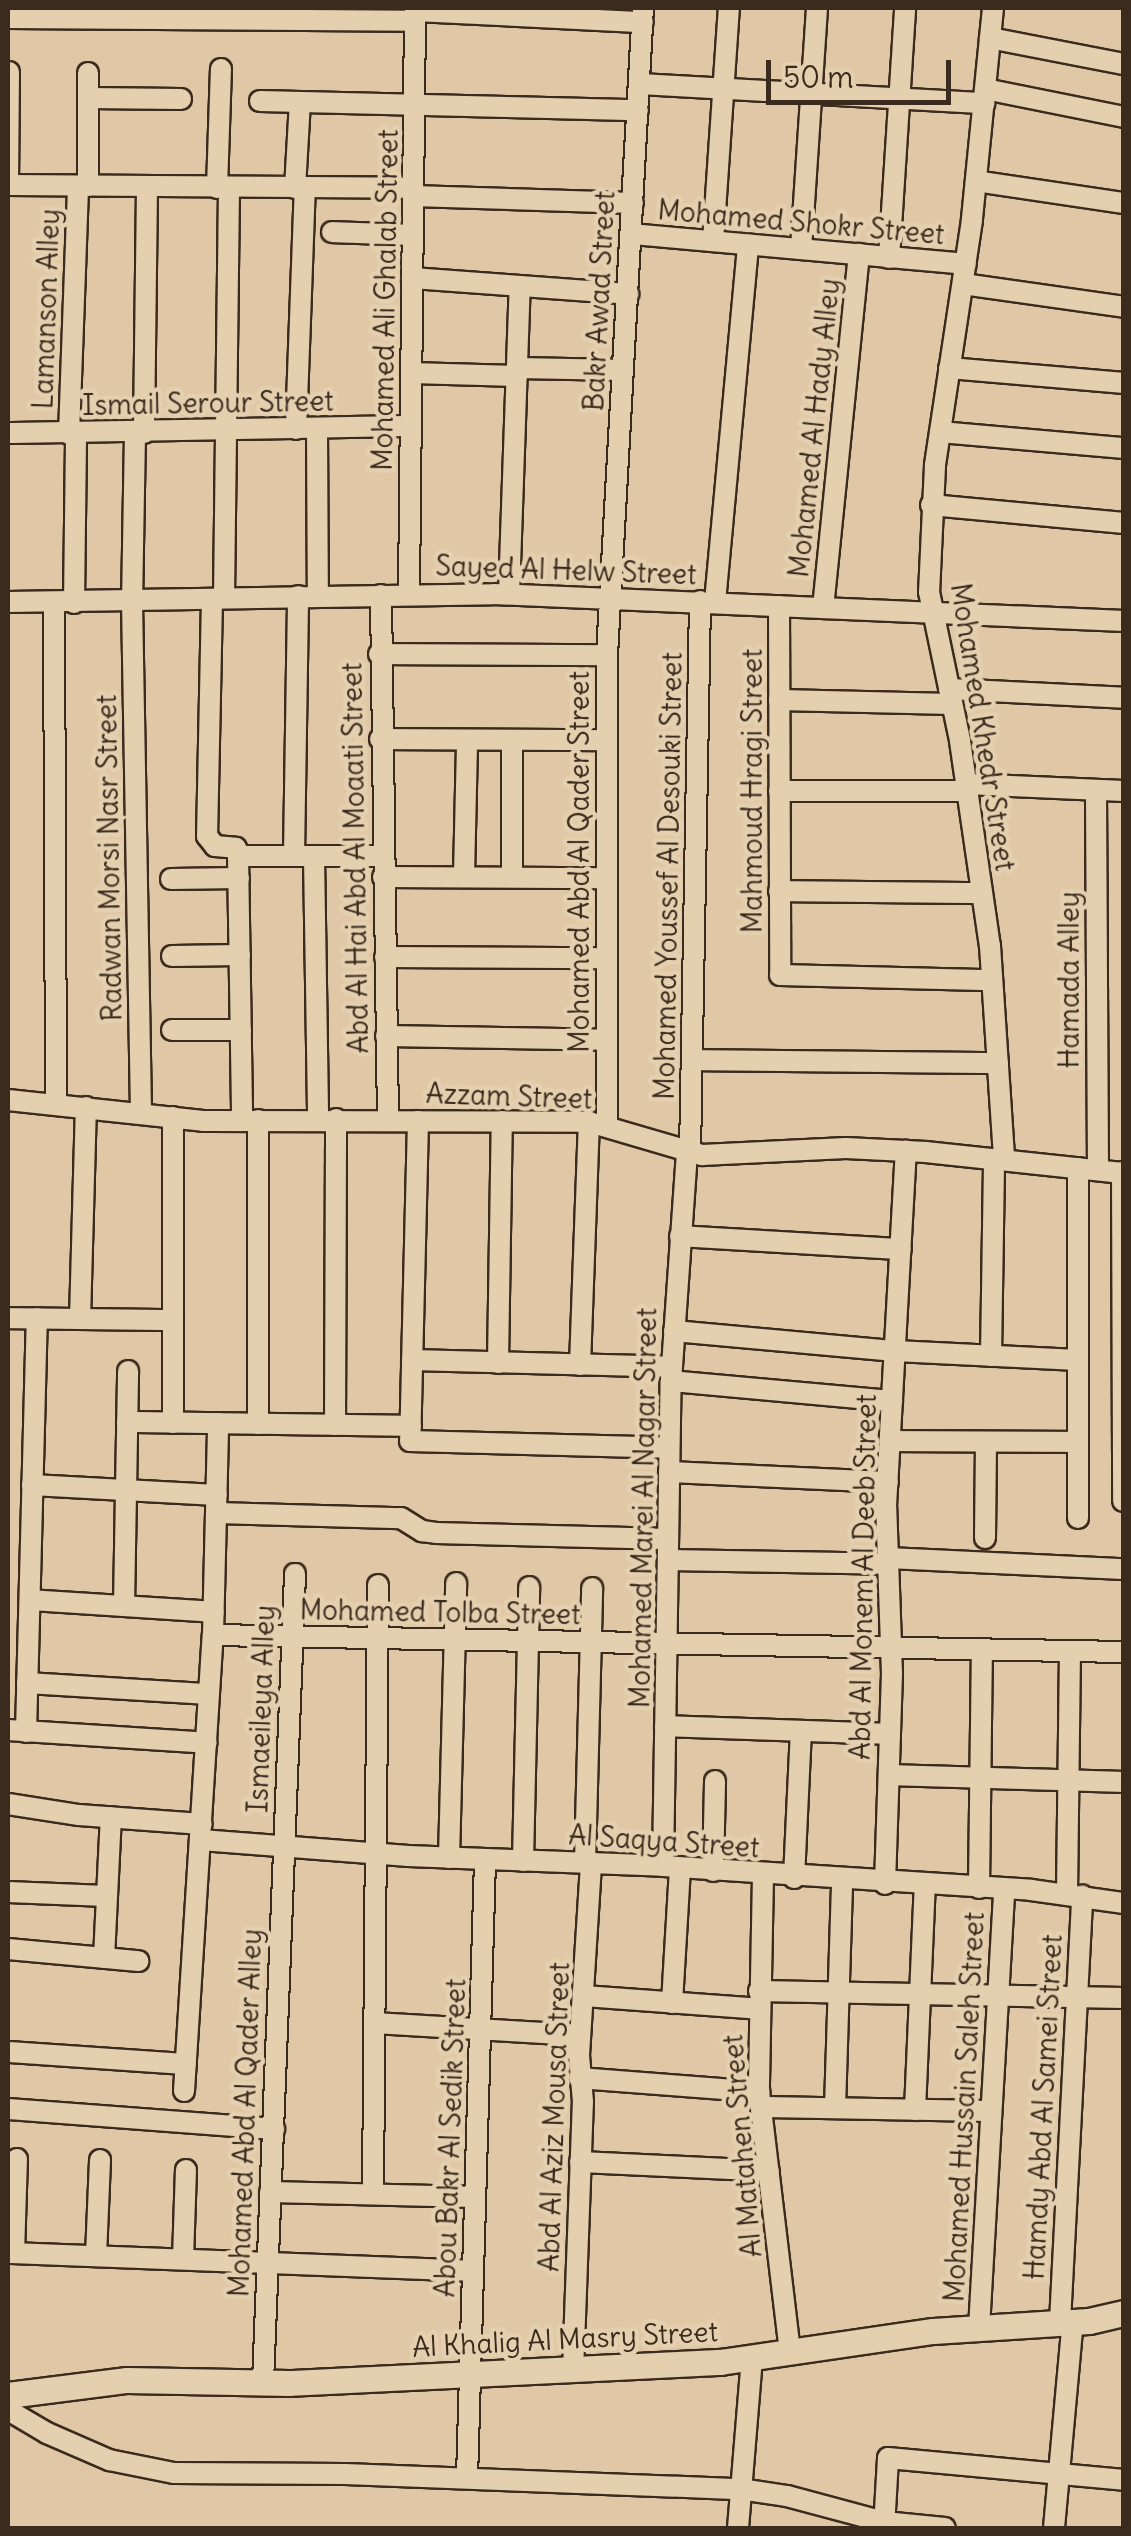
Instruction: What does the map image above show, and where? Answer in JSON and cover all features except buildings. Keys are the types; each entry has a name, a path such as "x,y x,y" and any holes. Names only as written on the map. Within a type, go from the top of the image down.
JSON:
{"street":[{"path":"713,241 729,8"},
{"path":"801,249 816,8"},
{"path":"888,258 905,8"},
{"name":"Mohamed Khedr Street","path":"991,1356 999,1159 998,1063 992,980 967,787 932,611 930,505 976,181 993,8"},
{"path":"8,18 415,13 643,15"},
{"name":"Mohamed Ali Ghalab Street","path":"409,594 415,13"},
{"name":"Bakr Awad Street","path":"609,597 643,15"},
{"path":"990,38 1124,64"},
{"path":"221,69 223,431 207,836 215,846 236,848 238,856 241,1030 250,1120 258,1424"},
{"path":"9,72 8,185 300,188 632,203"},
{"name":"Lamanson Alley","path":"56,1104 64,603 88,72"},
{"path":"640,84 900,99 985,96 1124,117"},
{"path":"88,98 181,100"},
{"path":"260,101 638,110"},
{"path":"300,102 308,596 304,856 327,1119 335,1425"},
{"path":"976,181 1124,203"},
{"name":"Radwan Morsi Nasr Street","path":"141,1113 132,602 147,187"},
{"path":"332,232 412,235"},
{"name":"Mohamed Shokr Street","path":"632,234 888,258 1124,306"},
{"name":"Mohamed Youssef Al Desouki Street","path":"689,1152 708,601 748,244"},
{"name":"Mohamed Al Hady Alley","path":"823,608 859,254"},
{"path":"412,278 628,294"},
{"path":"510,594 520,286"},
{"path":"949,368 1124,383"},
{"path":"411,373 623,370"},
{"name":"Ismail Serour Street","path":"8,433 410,426"},
{"path":"940,432 1124,448"},
{"path":"930,505 1124,523"},
{"name":"Sayed Al Helw Street","path":"8,602 510,594 1124,621"},
{"name":"Abd Al Hai Abd Al Moaati Street","path":"381,595 388,1120"},
{"name":"Mohamed Abd Al Qader Street","path":"580,1366 607,1040 609,597"},
{"name":"Mahmoud Hragi Street","path":"779,606 780,976 992,980"},
{"path":"379,654 607,655"},
{"path":"779,700 951,696 1124,698"},
{"path":"380,739 606,740"},
{"path":"464,876 467,740"},
{"path":"512,740 512,876"},
{"path":"779,791 967,787 1124,791"},
{"name":"Hamada Alley","path":"1078,1518 1078,1360 1088,1169 1096,790"},
{"path":"238,856 304,856 464,876 606,878"},
{"path":"171,879 239,878"},
{"path":"779,891 982,893"},
{"path":"172,956 240,955"},
{"path":"385,957 606,958"},
{"path":"172,1030 241,1030"},
{"path":"386,1036 607,1040"},
{"path":"692,1060 998,1063"},
{"name":"Azzam Street","path":"8,1100 173,1117 598,1124 713,1156 778,1150 906,1151 1123,1173"},
{"path":"80,1319 86,1107"},
{"path":"173,1117 173,1423"},
{"path":"498,1363 502,1120"},
{"path":"410,1433 418,1121"},
{"name":"Abd Al Monem Al Deeb Street","path":"885,1884 890,1734 888,1482 906,1151"},
{"name":"Mohamed Marei Al Nagar Street","path":"672,2002 666,1726 669,1448 680,1236 689,1152"},
{"path":"1122,1501 1123,1173"},
{"path":"680,1236 900,1249"},
{"path":"8,1318 173,1320"},
{"path":"36,1318 27,1684 17,1731 207,1743"},
{"path":"674,1331 895,1351 1078,1360"},
{"path":"412,1360 580,1366 892,1401"},
{"path":"124,1606 128,1371"},
{"path":"128,1422 335,1425 669,1448"},
{"path":"184,2091 213,1636 218,1423"},
{"path":"890,1441 1078,1442"},
{"path":"985,1538 986,1442"},
{"path":"669,1472 888,1482"},
{"path":"32,1485 127,1489 217,1504 401,1518 422,1531 436,1533 668,1550 1124,1569"},
{"name":"Ismaeileya Alley","path":"283,1846 295,1574"},
{"path":"449,1858 456,1583"},
{"path":"373,2194 379,1854 378,1586"},
{"path":"523,1861 528,1587"},
{"name":"Abd Al Aziz Mousa Street","path":"573,2372 583,2102 579,2078 588,1863 592,1588"},
{"path":"30,1600 214,1612"},
{"name":"Mohamed Tolba Street","path":"213,1636 1124,1652"},
{"path":"979,1888 982,1649"},
{"name":"Hamdy Abd Al Samei Street","path":"1054,2528 1066,2322 1076,1996 1069,1780 1070,1651"},
{"path":"27,1684 209,1694"},
{"path":"666,1726 890,1734"},
{"path":"794,1878 801,1731"},
{"path":"888,1775 1124,1782"},
{"path":"714,1871 715,1781"},
{"name":"Al Saqya Street","path":"8,1804 283,1846 1004,1889 1124,1903"},
{"path":"104,1958 111,1817"},
{"name":"Mohamed Abd Al Qader Alley","path":"263,2382 283,1846"},
{"name":"Abou Bakr Al Sedik Street","path":"467,2478 486,1860"},
{"name":"Al Matahen Street","path":"763,1875 760,2100 790,2352"},
{"path":"835,2108 842,1881"},
{"path":"915,2110 926,1886"},
{"name":"Mohamed Hussain Saleh Street","path":"979,2328 1004,1889"},
{"path":"8,1892 106,1896"},
{"path":"8,1949 138,1961"},
{"path":"584,1996 672,2002 759,2000 838,1990 1124,1998"},
{"path":"376,2023 580,2035"},
{"path":"8,2052 186,2064"},
{"path":"579,2078 835,2108 992,2111"},
{"path":"8,2109 274,2129"},
{"path":"16,2160 10,2253 473,2270"},
{"path":"96,2256 100,2160"},
{"path":"580,2162 769,2171"},
{"path":"184,2259 186,2170"},
{"path":"270,2192 475,2197"},
{"name":"Al Khalig Al Masry Street","path":"8,2395 127,2380 263,2382 573,2372 752,2357 1124,2313"},
{"path":"738,2528 752,2357"},
{"path":"8,2410 47,2434 108,2460 174,2472 740,2489 822,2518 945,2528"},
{"path":"884,2526 888,2458 1124,2480"}]}
